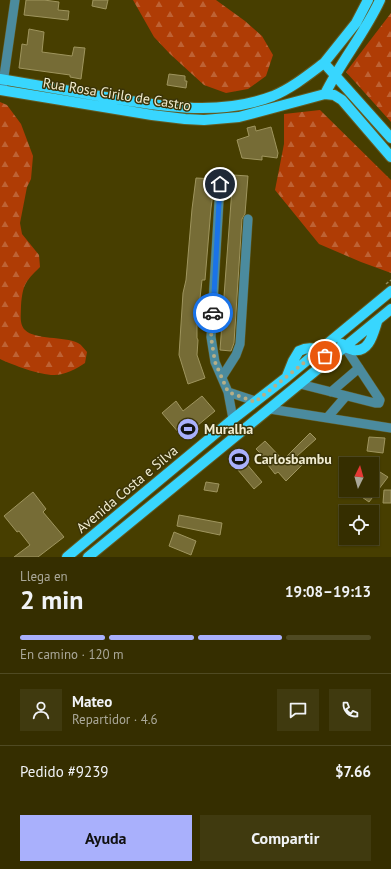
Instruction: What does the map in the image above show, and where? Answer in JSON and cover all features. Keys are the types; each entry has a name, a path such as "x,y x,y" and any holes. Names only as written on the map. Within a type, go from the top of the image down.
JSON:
{"main road":[{"path":"2,79 153,110 201,109 237,106 272,96 289,88 324,63 356,23 368,0"},
{"path":"380,0 363,34 335,74 325,94 334,95 342,100 391,156"},
{"path":"324,63 391,138"},
{"name":"Rua Rosa Cirilo de Castro","path":"1,90 153,110 185,119 204,120 239,117 325,94"},
{"path":"237,106 239,117"},
{"path":"325,364 325,356 320,350 391,291"},
{"name":"Avenida Costa e Silva","path":"88,557 391,309"},
{"path":"343,332 341,343 345,347 359,350 364,348 371,338 376,322"},
{"name":"Avenida Costa e Silva","path":"67,557 233,419 287,378 293,361 299,351 310,348 320,350"}],"street":[{"path":"1,90 15,0"},
{"path":"220,184 211,337 215,362 228,392 233,419"},
{"path":"222,377 236,355 240,344 248,220"},
{"path":"300,384 375,403 379,402 380,400 345,347"},
{"path":"331,392 358,367 364,348"},
{"path":"228,392 255,402"},
{"path":"328,418 346,396"},
{"path":"270,409 391,428"}],"green space":[{"path":"133,0 216,0 245,21 262,36 273,55 266,76 248,89 226,93 204,85 154,37"},
{"path":"391,13 391,122 346,72"},
{"path":"0,102 7,105 21,124 33,156 31,179 27,187 20,223 22,234 39,255 40,267 31,276 24,288 21,306 23,328 30,333 42,337 65,339 78,343 87,352 85,363 62,374 48,375 34,372 0,359"},
{"path":"320,110 391,180 391,273 319,244 275,190 284,144 284,114"}],"building":[{"path":"26,0 59,2 58,10 69,11 68,20 24,15"},
{"path":"93,0 108,0 106,9 92,6"},
{"path":"29,29 44,32 42,52 72,56 74,47 85,48 81,79 70,77 70,75 19,68 22,44 27,45"},
{"path":"169,74 185,76 185,81 187,81 186,88 167,85"},
{"path":"255,126 256,131 271,127 278,153 277,158 262,156 262,160 242,158 237,140 249,136 247,128"},
{"path":"233,175 248,176 245,214 242,219 234,343 231,351 220,350"},
{"path":"196,178 215,179 205,280 202,280 197,326 197,355 205,378 188,384 179,355 183,293 186,280"},
{"path":"202,396 215,411 186,435 182,431 179,433 162,413 176,401 183,411"},
{"path":"310,433 316,439 297,456 304,463 286,481 278,472 275,474 268,465 270,463 256,449 265,441 283,460"},
{"path":"369,437 385,438 383,453 367,451"},
{"path":"240,456 262,482 254,489 232,463"},
{"path":"380,472 388,477 379,489"},
{"path":"206,482 219,484 217,492 204,490"},
{"path":"384,490 391,490 391,503 383,503"},
{"path":"33,492 46,509 43,512 64,537 38,557 14,557 30,545 4,516"},
{"path":"362,497 373,497 369,502"},
{"path":"179,515 222,523 220,535 177,526"},
{"path":"174,532 196,541 191,555 169,546"}],"way so far":[{"path":"213,313 211,337 215,362 228,392 248,398 255,402 287,378 320,350 325,356"}],"place":[{"name":"Muralha","path":"188,429"},
{"name":"Carlosbambu","path":"239,459"}],"route":[{"path":"213,313 220,184"}]}
